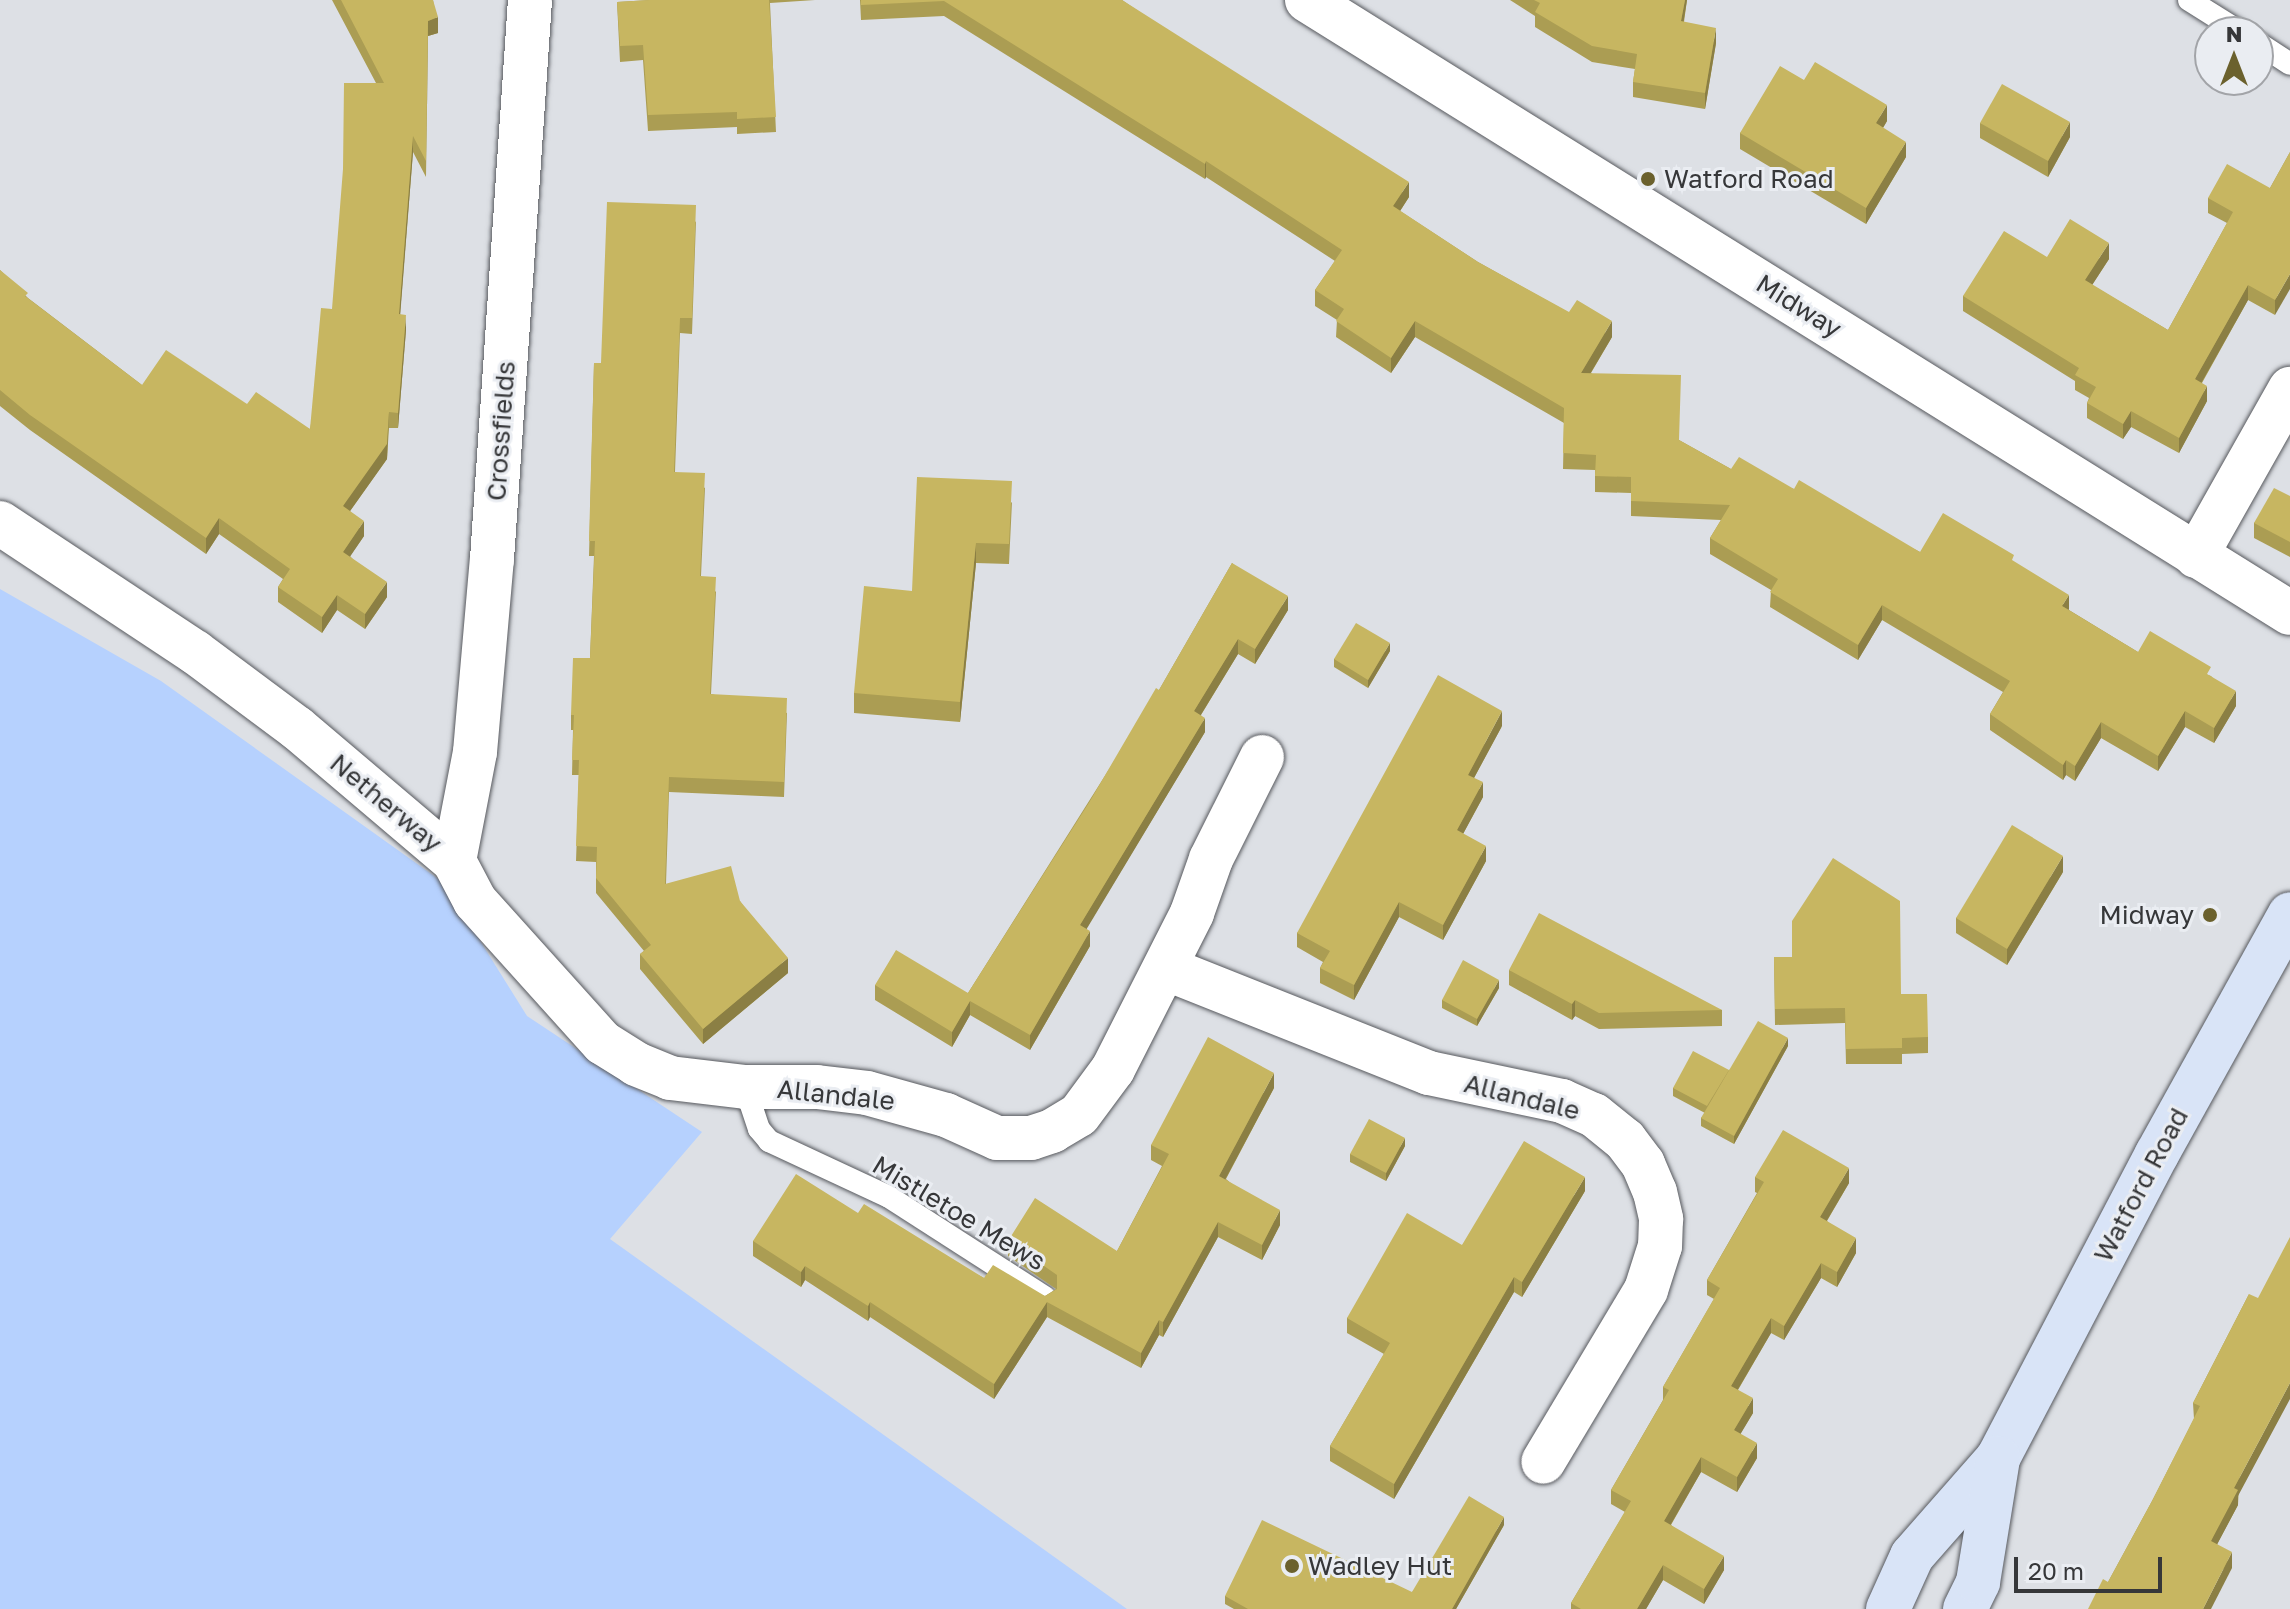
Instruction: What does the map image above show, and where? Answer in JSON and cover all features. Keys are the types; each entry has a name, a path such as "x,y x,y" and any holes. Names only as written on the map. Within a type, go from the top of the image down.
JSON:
{"main road":[{"name":"Watford Road","path":"1888,1609 1912,1556 1998,1458 2157,1154 2290,914"},
{"name":"Watford Road","path":"1965,1609 1978,1582 1998,1458"}],"street":[{"name":"Crossfields","path":"454,861 475,752 530,0"},
{"name":"Midway","path":"1307,0 2290,613"},
{"path":"2196,556 2290,389"},
{"name":"Netherway","path":"0,523 195,652 297,728 454,861 475,901 603,1043 636,1064 670,1078 745,1087"},
{"name":"Allandale","path":"745,1087 817,1087 867,1093 946,1115 997,1138 1031,1138 1052,1131 1079,1115 1113,1069 1165,968 1192,913 1211,859 1262,757"},
{"name":"Allandale","path":"1165,968 1429,1073 1562,1101 1594,1115 1625,1140 1643,1164 1655,1192 1661,1219 1660,1246 1646,1290 1543,1462"}],"lane":[{"path":"2189,0 2214,16"},
{"name":"Mistletoe Mews","path":"745,1087 759,1129 769,1141 889,1197 1045,1297"}],"shaded area":[{"path":"0,589 161,681 444,883 527,1016 702,1132 610,1239 1127,1609 0,1609"}],"building":[{"path":"341,0 433,0 438,17 428,21 426,161 413,136 399,314 406,315 398,413 389,412 387,444 343,506 364,521 343,552 387,582 365,614 337,595 322,617 278,587 290,569 219,518 206,538 30,415 0,390 0,270 28,293 25,296 142,385 166,350 247,404 256,392 310,429 321,308 332,309 343,169 344,83 384,83"},
{"path":"769,0 776,117 737,119 737,112 648,115 643,45 620,46 617,2"},
{"path":"861,0 1122,0 1409,182 1393,206 1478,262 1569,312 1577,300 1612,321 1581,373 1681,375 1679,440 1731,469 1739,457 1794,489 1799,480 1920,552 1943,513 2014,555 2012,560 2069,595 2062,606 2138,652 2150,631 2211,667 2207,674 2236,691 2214,728 2185,711 2158,756 2101,722 2075,766 2066,760 2063,765 1990,714 2010,681 1882,605 1858,645 1770,592 1778,579 1710,538 1730,505 1631,501 1631,477 1595,476 1596,455 1563,453 1564,408 1415,321 1391,358 1336,321 1344,309 1315,290 1342,250 1206,161 1205,164 944,1 861,5"},
{"path":"1534,0 1685,0 1681,21 1716,28 1705,93 1633,82 1637,54 1592,46 1535,12 1540,3"},
{"path":"1815,62 1887,105 1876,123 1906,142 1866,208 1740,133 1780,66 1804,80"},
{"path":"2002,84 2070,122 2048,161 1980,123"},
{"path":"2290,152 2290,274 2275,300 2248,285 2195,379 2207,386 2179,438 2131,411 2123,424 2087,403 2096,387 2075,375 2079,368 1963,296 2004,231 2047,257 2070,219 2109,243 2085,280 2168,330 2233,212 2208,198 2227,164 2270,188"},
{"path":"607,202 696,205 692,318 680,318 674,472 705,473 700,576 716,577 710,694 787,698 784,782 669,777 665,884 731,866 740,901 788,958 703,1029 640,954 651,945 596,878 597,847 576,846 579,760 572,760 573,658 590,658 595,541 589,541 594,363 601,363"},
{"path":"917,477 1012,481 1009,544 976,543 960,702 854,693 864,586 912,591"},
{"path":"2274,488 2290,496 2290,542 2254,523"},
{"path":"1232,563 1288,596 1255,649 1238,639 1194,711 1205,718 1080,925 1090,931 1030,1035 970,1001 952,1032 875,985 896,950 968,993 1090,801 1156,688 1159,690"},
{"path":"1356,623 1390,643 1368,680 1334,659"},
{"path":"1438,675 1502,711 1468,775 1483,782 1457,830 1486,846 1443,925 1399,902 1354,985 1320,968 1330,951 1297,933"},
{"path":"2012,825 2063,856 2007,949 1956,918"},
{"path":"1833,858 1900,901 1901,994 1927,994 1928,1037 1902,1038 1902,1048 1846,1049 1845,1008 1775,1009 1774,957 1792,957 1792,921"},
{"path":"1539,913 1722,1010 1599,1013 1575,1000 1572,1004 1509,970"},
{"path":"1463,960 1499,980 1477,1019 1442,1000"},
{"path":"1758,1021 1788,1038 1734,1136 1701,1118"},
{"path":"1208,1037 1274,1073 1219,1176 1280,1210 1262,1245 1218,1222 1163,1322 1159,1320 1141,1353 1047,1302 994,1384 870,1302 868,1306 805,1266 801,1272 753,1241 796,1174 858,1213 864,1204 984,1278 993,1265 1045,1296 1057,1289 1057,1275 1008,1241 1035,1198 1117,1251 1169,1154 1151,1145"},
{"path":"1693,1051 1729,1070 1707,1106 1673,1088"},
{"path":"1369,1119 1405,1138 1386,1173 1350,1154"},
{"path":"1783,1130 1849,1168 1820,1217 1856,1238 1837,1272 1821,1263 1784,1326 1771,1318 1731,1386 1753,1398 1734,1430 1757,1443 1737,1477 1701,1457 1664,1521 1724,1556 1704,1589 1663,1565 1637,1609 1581,1609 1571,1603 1631,1501 1611,1490 1669,1390 1663,1387 1720,1288 1707,1280 1764,1182 1755,1177"},
{"path":"1524,1141 1585,1177 1522,1282 1514,1277 1394,1484 1330,1446 1390,1343 1347,1318 1407,1213 1462,1245"},
{"path":"2290,1237 2290,1383 2234,1488 2238,1490 2211,1541 2232,1552 2203,1609 2088,1609 2103,1579 2108,1582 2152,1501 2200,1406 2193,1403 2249,1294 2258,1298"},
{"path":"1469,1496 1504,1517 1452,1609 1248,1609 1225,1596 1262,1520 1412,1592"}],"place":[{"name":"Watford Road","path":"1648,179"},
{"name":"Midway","path":"2210,915"},
{"name":"Wadley Hut","path":"1292,1566"}]}
